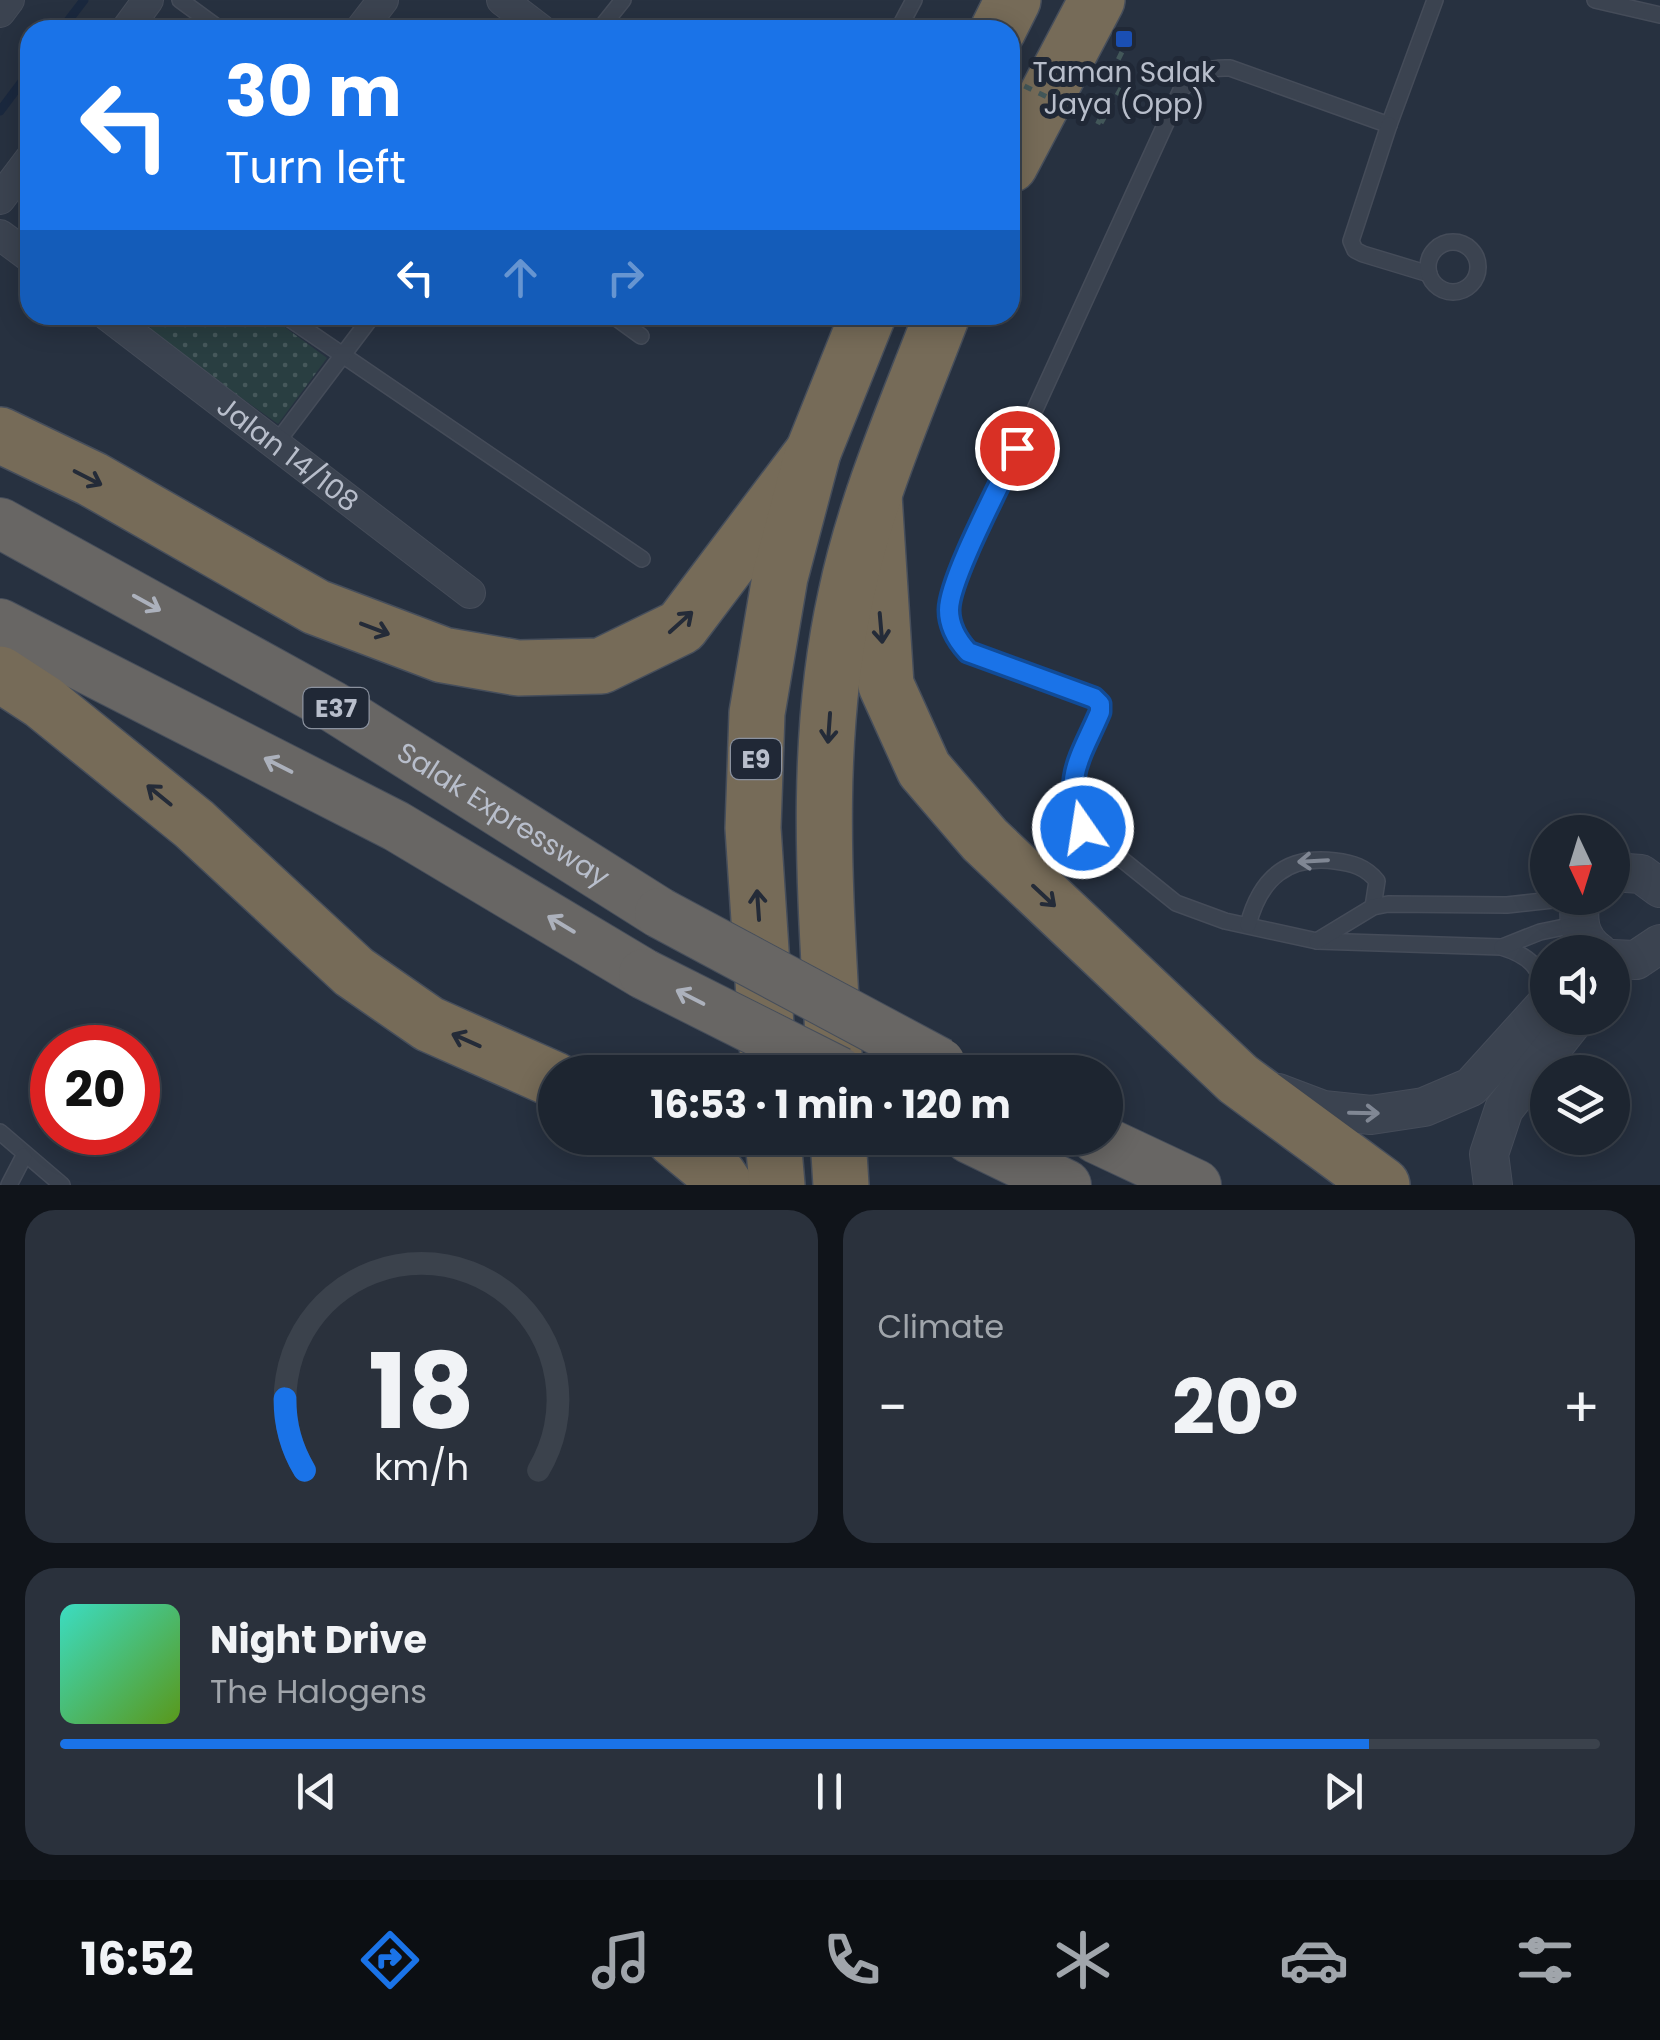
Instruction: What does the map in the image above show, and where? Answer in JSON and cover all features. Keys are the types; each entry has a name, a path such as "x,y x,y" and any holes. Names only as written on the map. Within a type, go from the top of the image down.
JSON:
{"highway":[{"path":"1020,145 1097,0"},
{"name":"E9","path":"768,1055 753,828 757,713 780,577 813,452 864,325"},
{"path":"836,1055 823,818 830,702 845,596 874,495 938,325"},
{"path":"0,435 92,479 316,607 443,655 518,668 601,666 681,628 813,452"},
{"path":"874,495 886,684 924,769 984,840 1238,1079 1382,1185"},
{"name":"Salak Expressway","path":"0,522 332,706 660,913 926,1055"},
{"path":"0,624 396,826 644,974 804,1055"},
{"path":"0,674 44,702 194,824 354,972 429,1024 538,1072"},
{"path":"1123,1151 1196,1185"},
{"path":"694,1155 725,1185"},
{"path":"774,1155 777,1185"},
{"path":"839,1155 841,1185"},
{"path":"1004,1155 1066,1185"}],"street":[{"path":"0,12 9,0"},
{"path":"502,0 528,20"},
{"path":"0,199 20,172"},
{"name":"Jalan 14/108","path":"140,325 275,445 470,593"},
{"path":"1630,873 1641,874 1660,888"},
{"path":"1630,949 1650,954 1660,944"},
{"path":"1238,1079 1323,1110 1371,1114 1424,1107 1471,1087 1530,1022"},
{"path":"1492,1185 1488,1154 1504,1108 1562,1035"}],"lane":[{"path":"180,0 207,20"},
{"path":"607,20 622,0"},
{"path":"1429,274 1363,254 1351,242 1436,0"},
{"path":"1596,0 1660,15"},
{"path":"1389,125 1230,68 1209,68 1194,75 1181,90 952,591 950,624 968,652 1094,698 1100,704 1072,778 1072,804 1083,828 1176,903 1199,914 1317,942 1502,947 1530,960"},
{"path":"298,325 642,560"},
{"path":"275,445 365,325"},
{"path":"626,325 641,336"},
{"path":"1248,925 1266,887 1275,876 1299,861 1340,861 1369,871 1377,881 1373,907"},
{"path":"1317,942 1373,907 1388,904 1506,905 1582,935"},
{"path":"1532,935 1561,935"},
{"path":"1502,947 1530,936"},
{"path":"0,1132 62,1185"},
{"path":"9,1185 24,1156"}],"path":[{"path":"1020,85 1102,123 1128,78 1113,70 1123,50"}],"green space":[{"path":"152,325 282,325 327,358 278,424 148,331"}],"waterway":[{"path":"69,20 84,0"},
{"path":"0,111 20,84"}],"place":[{"name":"Taman Salak Jaya (Opp)","path":"1124,39"}],"route":[{"path":"1017,448 952,591 950,624 968,652 1094,698 1100,704 1072,778 1072,804 1083,828"}]}
